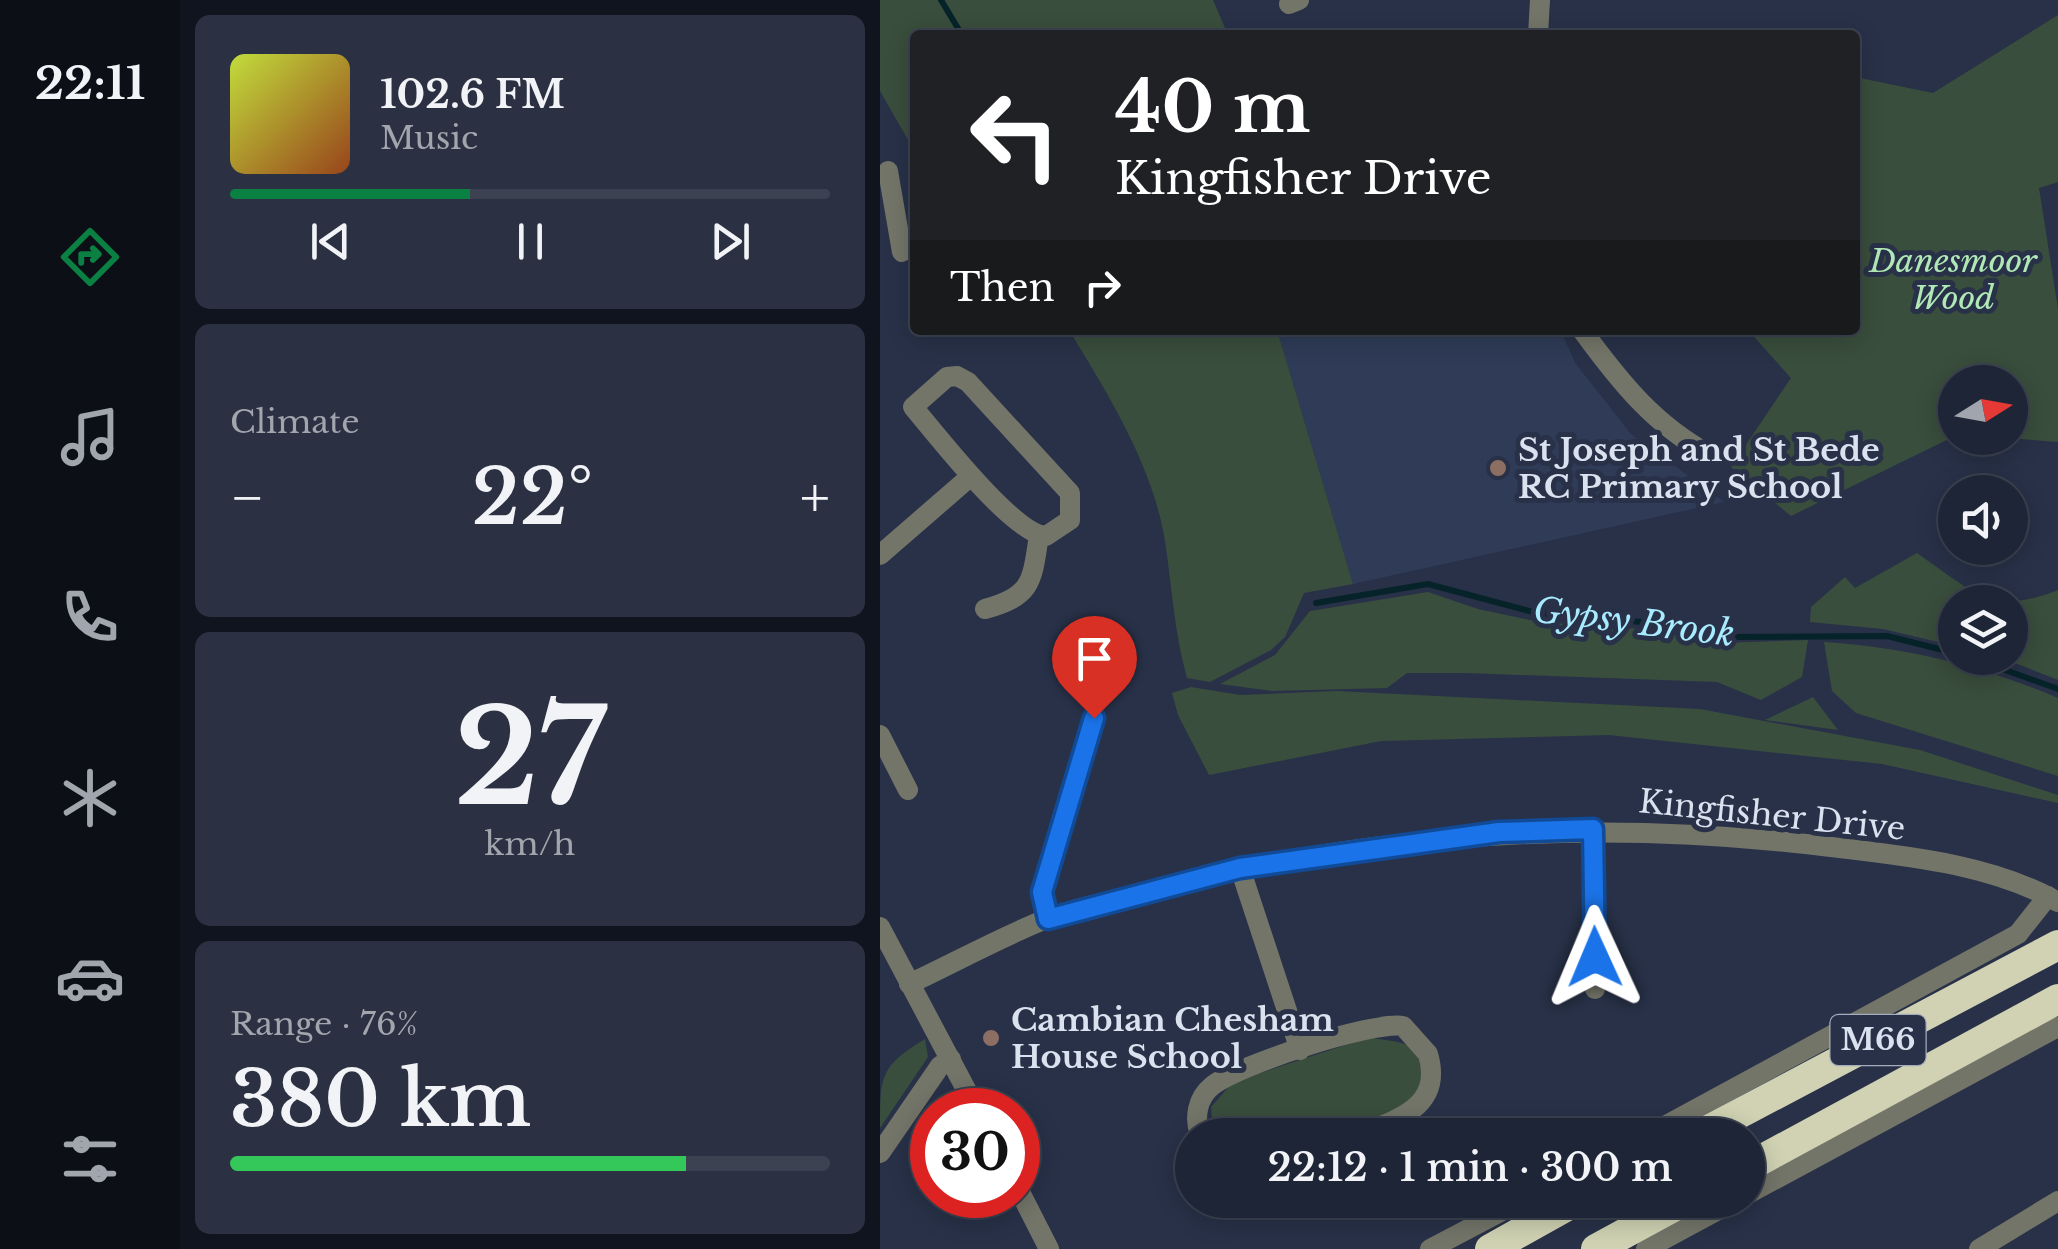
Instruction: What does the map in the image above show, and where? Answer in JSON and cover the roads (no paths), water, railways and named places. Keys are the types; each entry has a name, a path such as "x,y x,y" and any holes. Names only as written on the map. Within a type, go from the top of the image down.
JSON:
{"highway":[{"name":"M66","path":"1731,1118 2058,945"},
{"name":"M66","path":"1765,1158 2058,999"},
{"path":"1490,1249 1546,1218"},
{"path":"1596,1249 1653,1218"}],"street":[{"path":"1538,30 1540,0"},
{"path":"880,256 908,251 888,171"},
{"path":"1586,335 1624,389 1676,437 1712,456"},
{"path":"986,610 1014,602 1027,589 1039,536 1070,520 1070,493 968,382 956,376 947,377 913,406 971,476 1039,536"},
{"path":"880,555 971,476"},
{"path":"1048,919 1042,892 1094,718"},
{"path":"882,745 908,790"},
{"path":"1593,829 1595,989"},
{"name":"Kingfisher Drive","path":"909,984 1048,919 1240,868 1499,832 1593,829 1765,838 1990,875 2053,899"},
{"path":"1240,868 1300,1050"},
{"path":"1679,1118 2018,934 2053,899"},
{"path":"880,927 909,984 931,1016 966,1088"},
{"path":"1199,1118 1198,1106 1213,1085 1300,1050 1390,1024 1403,1026 1423,1044 1432,1065 1423,1102 1403,1118"},
{"path":"1765,1185 2058,1027"},
{"path":"880,1153 940,1066 951,1059"},
{"path":"1979,1249 2058,1201"},
{"path":"1033,1218 1049,1249"},
{"path":"1430,1249 1489,1218"},
{"path":"1646,1249 1704,1218"}],"waterway":[{"name":"Gypsy Brook","path":"941,0 959,30"},
{"name":"Gypsy Brook","path":"1316,603 1428,584 1537,613 1642,622 1718,637 1887,636 1938,649"},
{"name":"Gypsy Brook","path":"2019,675 2058,689"}],"place":[{"name":"St Joseph and St Bede RC Primary School","path":"1498,468"},
{"name":"Cambian Chesham House School","path":"991,1038"}],"park label":[{"name":"Danesmoor Wood","path":"1953,280"}]}
